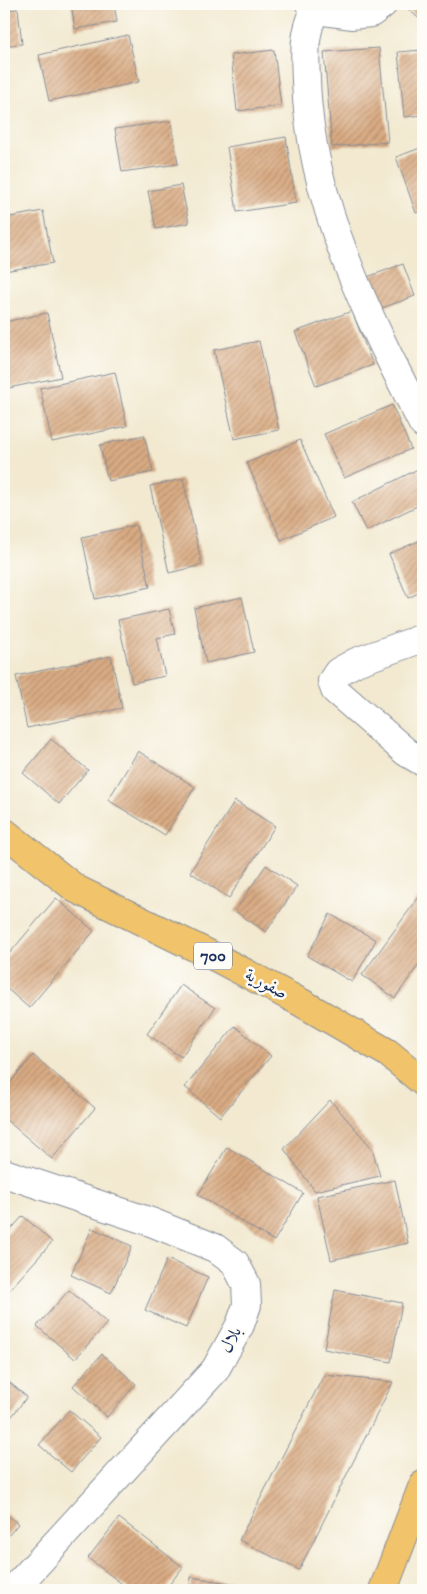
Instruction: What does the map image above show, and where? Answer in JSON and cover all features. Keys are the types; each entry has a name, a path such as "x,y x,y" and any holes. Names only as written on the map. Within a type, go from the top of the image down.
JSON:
{"main road":[{"name":"صفورية","path":"4,832 76,889 219,959 302,1003 388,1053 423,1082"},
{"path":"383,1590 423,1485"}],"street":[{"path":"383,4 370,13 351,15 312,7 305,44 306,92 314,156 331,220 377,334 423,424"},
{"path":"423,638 356,662 338,672 332,681 335,690 406,752 423,762"},
{"name":"بلال","path":"4,1173 151,1222 215,1248 235,1263 246,1284 247,1305 240,1325 215,1370 13,1590"}],"building":[{"path":"71,4 114,4 117,22 75,29"},
{"path":"402,4 423,4 423,22"},
{"path":"18,9 22,44 4,46 4,10"},
{"path":"128,35 139,82 49,101 39,55"},
{"path":"379,48 388,142 332,147 324,52"},
{"path":"274,50 281,106 237,111 231,55"},
{"path":"423,50 423,115 404,117 398,52"},
{"path":"171,121 178,164 122,172 115,129"},
{"path":"286,137 296,203 237,212 227,147"},
{"path":"423,147 423,210 416,213 396,157"},
{"path":"181,185 189,223 156,229 148,191"},
{"path":"43,211 53,263 4,271 4,218"},
{"path":"403,264 415,296 371,312 359,280"},
{"path":"352,311 373,365 316,386 295,332"},
{"path":"47,313 61,377 4,389 4,322"},
{"path":"259,341 279,430 234,439 214,350"},
{"path":"115,372 127,426 52,442 40,388"},
{"path":"392,405 411,449 344,478 324,434"},
{"path":"144,435 153,472 108,481 100,445"},
{"path":"300,440 334,517 281,540 247,463"},
{"path":"418,469 423,480 423,503 366,531 352,502"},
{"path":"183,479 202,565 169,573 150,486"},
{"path":"136,525 150,587 95,599 82,537"},
{"path":"423,539 423,591 408,598 389,554"},
{"path":"242,597 254,652 206,663 194,608"},
{"path":"169,609 175,634 157,638 165,676 132,683 118,620"},
{"path":"111,656 122,708 27,728 16,676"},
{"path":"51,739 88,770 59,804 23,773"},
{"path":"138,751 195,787 165,835 108,800"},
{"path":"235,801 275,826 229,898 190,872"},
{"path":"266,865 297,886 266,932 235,911"},
{"path":"56,898 94,931 29,1008 4,986 4,960"},
{"path":"418,898 423,902 423,959 395,998 362,975"},
{"path":"330,914 376,940 352,982 307,956"},
{"path":"181,985 215,1008 181,1057 147,1034"},
{"path":"235,1026 271,1056 220,1117 185,1087"},
{"path":"33,1055 95,1108 52,1159 4,1118 4,1090"},
{"path":"330,1100 372,1148 380,1176 315,1191 284,1149"},
{"path":"227,1147 303,1193 274,1241 198,1195"},
{"path":"395,1180 408,1243 331,1260 317,1196"},
{"path":"23,1216 52,1242 4,1296 4,1237"},
{"path":"92,1228 132,1246 111,1293 71,1275"},
{"path":"167,1259 208,1277 186,1328 145,1310"},
{"path":"69,1290 107,1323 75,1359 37,1326"},
{"path":"335,1290 402,1303 391,1362 324,1349"},
{"path":"102,1354 136,1384 107,1417 73,1386"},
{"path":"324,1375 393,1382 299,1570 239,1540"},
{"path":"4,1378 27,1397 4,1426"},
{"path":"69,1410 101,1437 71,1472 39,1445"},
{"path":"4,1512 18,1524 4,1541"},
{"path":"119,1518 183,1567 165,1590 130,1590 88,1558"},
{"path":"191,1577 265,1589 265,1590 189,1590"}]}
